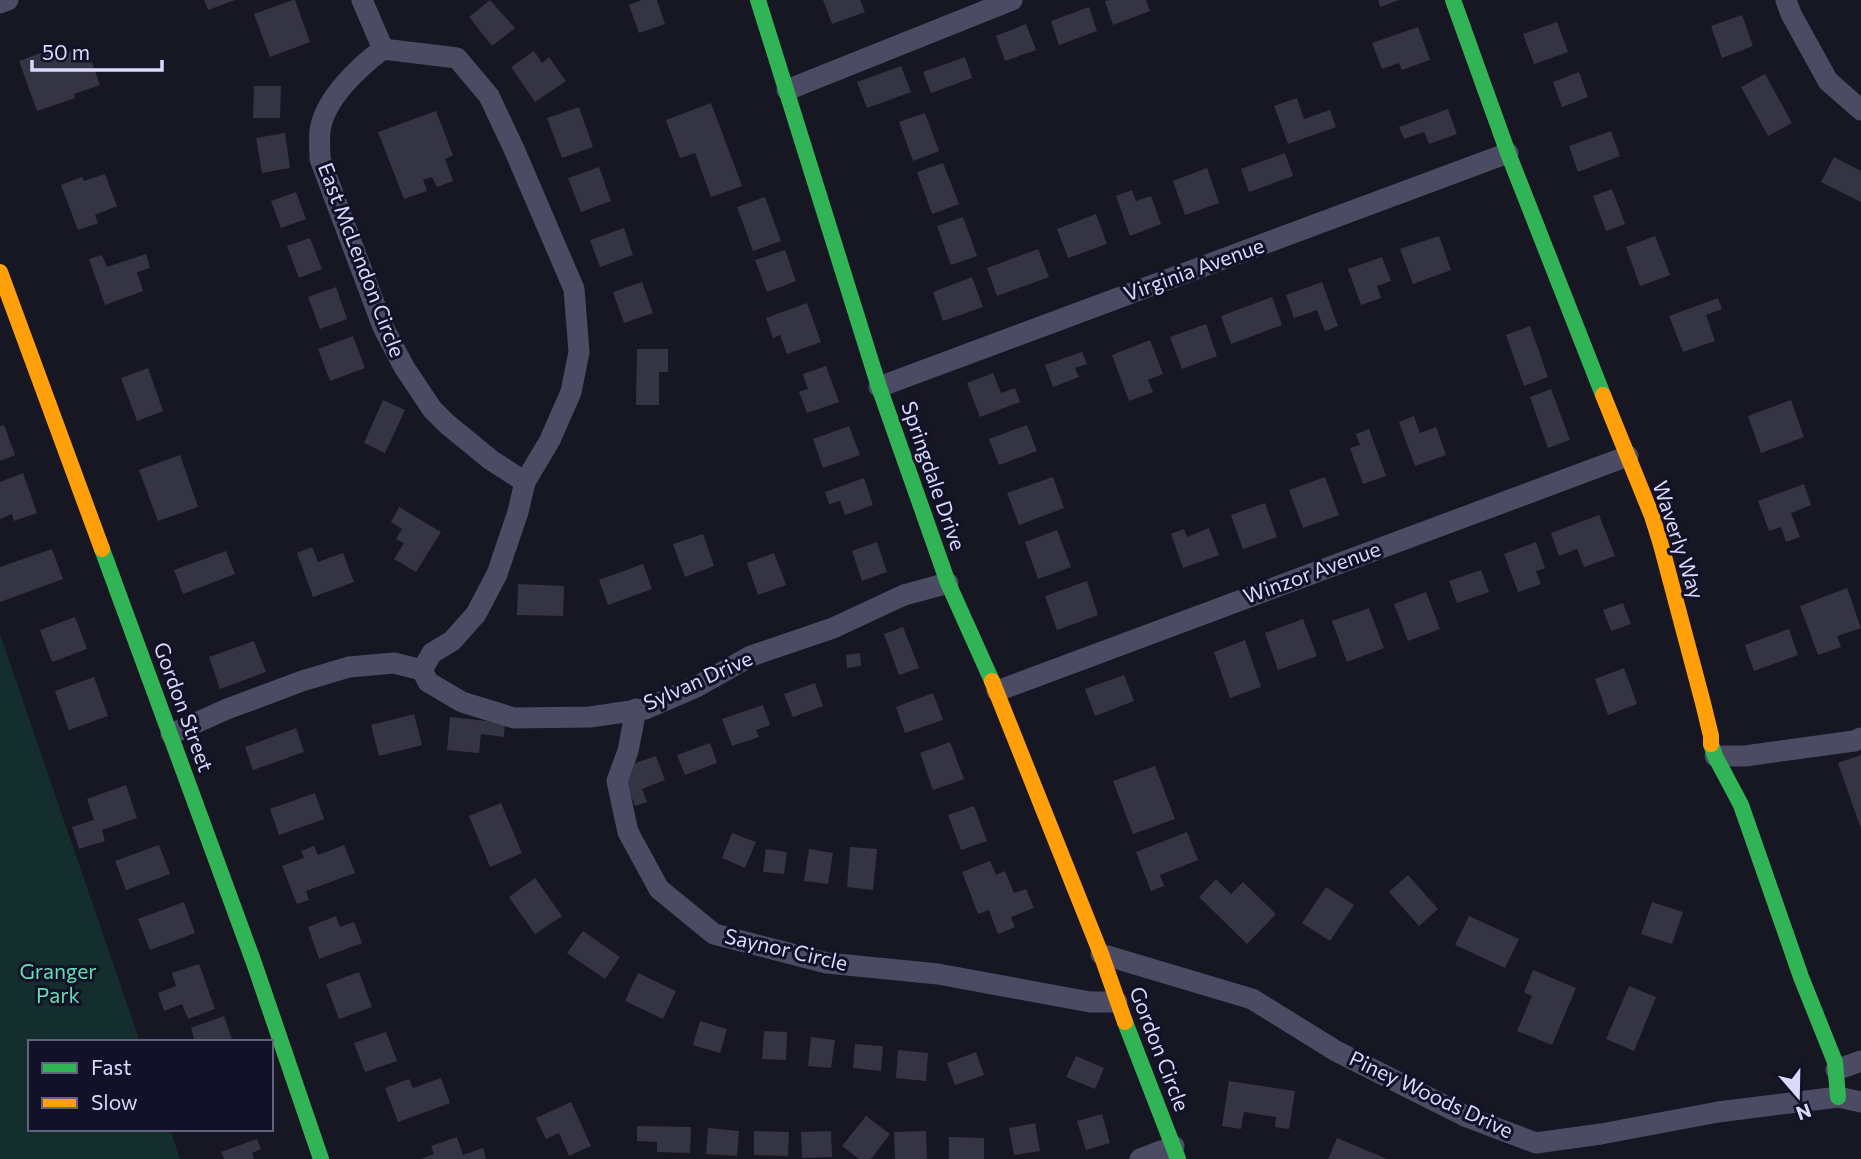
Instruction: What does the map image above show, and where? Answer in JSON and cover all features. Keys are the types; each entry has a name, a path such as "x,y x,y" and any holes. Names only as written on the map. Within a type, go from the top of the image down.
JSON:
{"street":[{"path":"0,3 8,0"},
{"path":"171,734 227,709 349,667 394,663 422,670 432,653 453,641 476,614 497,574 525,482 550,440 571,393 579,352 574,289 489,96 457,58 383,49 362,0"},
{"name":"Springdale Drive","path":"758,0 879,387 948,583 997,691 1101,954"},
{"path":"787,90 1012,0"},
{"name":"Waverly Way","path":"1453,0 1508,153 1650,509 1699,682 1714,756 1741,804 1801,977 1835,1062 1838,1097"},
{"path":"1786,0 1828,81 1861,110"},
{"name":"East McLendon Circle","path":"383,49 370,58 333,97 320,130 320,159 383,327 404,367 432,408 447,424 491,460 525,482"},
{"name":"Virginia Avenue","path":"879,387 1508,153"},
{"name":"Gordon Street","path":"0,272 254,962 321,1159"},
{"name":"Winzor Avenue","path":"997,691 1628,456"},
{"name":"Sylvan Drive","path":"422,670 428,682 462,702 514,718 590,717 645,709 696,687 751,656 833,628 904,595 948,583"},
{"name":"Saynor Circle","path":"636,709 628,751 617,780 628,832 659,889 714,934 827,963 938,974 1090,1002 1117,1002"},
{"path":"1714,756 1745,756 1861,738"},
{"name":"Gordon Circle","path":"1101,954 1176,1153"},
{"name":"Piney Woods Drive","path":"1101,954 1252,999 1336,1051 1536,1151 1601,1134 1718,1112 1838,1097 1861,1102"},
{"path":"1836,1070 1861,1061"},
{"path":"1140,1159 1176,1153"}],"green space":[{"name":"Granger Park","path":"0,634 139,1040 28,1040 28,1131 171,1131 180,1159 0,1159"}],"building":[{"path":"204,0 235,0 208,10"},
{"path":"293,0 310,42 270,57 254,14"},
{"path":"490,0 515,28 492,46 469,17"},
{"path":"642,0 657,0 665,24 639,33 629,5"},
{"path":"823,0 860,0 865,12 832,24"},
{"path":"1146,0 1150,11 1113,25 1105,1"},
{"path":"1378,0 1399,0 1380,7"},
{"path":"1089,7 1097,31 1059,45 1051,21"},
{"path":"1742,15 1753,46 1722,58 1711,26"},
{"path":"1557,22 1568,52 1534,64 1523,34"},
{"path":"1026,24 1036,50 1005,61 996,36"},
{"path":"1418,27 1430,60 1402,70 1399,63 1382,69 1372,43"},
{"path":"86,46 100,85 74,94 75,98 37,111 19,61 49,50 52,58"},
{"path":"534,51 542,63 549,57 566,81 535,102 511,67"},
{"path":"965,57 972,78 931,93 923,72"},
{"path":"901,66 911,92 867,108 857,82"},
{"path":"1579,72 1588,97 1562,107 1553,82"},
{"path":"1765,74 1792,123 1768,136 1741,87"},
{"path":"254,86 281,86 280,118 253,118"},
{"path":"1297,98 1304,119 1330,110 1336,127 1288,144 1274,106"},
{"path":"711,103 742,186 711,197 695,153 680,158 666,120"},
{"path":"579,107 593,147 562,158 547,118"},
{"path":"1448,109 1457,134 1429,144 1424,132 1404,139 1399,127"},
{"path":"436,111 453,155 445,159 453,181 437,187 432,177 423,180 427,191 404,199 378,132"},
{"path":"925,113 939,151 913,161 899,122"},
{"path":"1611,131 1620,156 1578,172 1569,146"},
{"path":"285,133 290,168 262,173 256,138"},
{"path":"1285,153 1293,176 1249,192 1241,169"},
{"path":"1834,157 1861,171 1861,202 1821,182"},
{"path":"943,163 959,204 932,214 917,172"},
{"path":"599,167 611,201 581,212 568,178"},
{"path":"1207,168 1219,203 1185,215 1173,181"},
{"path":"105,174 117,206 95,215 98,223 78,230 61,185 82,177 84,181"},
{"path":"1612,189 1625,224 1606,231 1593,196"},
{"path":"1132,190 1136,201 1151,196 1161,224 1130,236 1116,196"},
{"path":"296,192 306,219 281,228 271,201"},
{"path":"765,197 781,241 753,251 737,207"},
{"path":"1096,214 1107,244 1068,258 1057,229"},
{"path":"963,217 977,256 951,265 937,226"},
{"path":"624,228 633,255 600,267 590,240"},
{"path":"1439,236 1451,270 1413,284 1400,249"},
{"path":"1655,236 1670,275 1640,286 1626,247"},
{"path":"310,238 322,269 299,278 287,246"},
{"path":"1038,249 1049,277 997,296 987,268"},
{"path":"785,250 796,281 767,292 755,260"},
{"path":"146,254 150,268 137,272 143,291 105,305 89,259 102,255 107,267"},
{"path":"1382,257 1391,281 1377,286 1381,298 1361,305 1348,269"},
{"path":"972,277 983,307 943,321 933,292"},
{"path":"642,282 653,313 624,323 613,292"},
{"path":"1322,282 1338,326 1325,331 1317,310 1294,318 1286,295"},
{"path":"336,287 347,319 320,329 308,297"},
{"path":"1272,297 1282,325 1231,344 1221,316"},
{"path":"1718,298 1722,309 1706,315 1715,341 1683,352 1669,316"},
{"path":"807,303 821,342 787,354 780,335 773,338 766,318"},
{"path":"1206,324 1217,356 1182,369 1170,337"},
{"path":"1530,326 1548,377 1524,386 1506,335"},
{"path":"353,336 365,368 330,381 318,349"},
{"path":"1150,340 1163,374 1148,380 1153,392 1129,401 1112,355"},
{"path":"637,349 668,349 668,372 659,372 659,405 636,405"},
{"path":"1082,352 1087,364 1075,368 1079,377 1053,387 1045,365"},
{"path":"826,366 839,402 807,413 799,392 808,389 803,374"},
{"path":"148,368 163,411 137,421 121,378"},
{"path":"993,373 1001,393 1015,388 1020,402 980,417 967,383"},
{"path":"1551,389 1570,440 1548,448 1530,397"},
{"path":"383,400 405,410 385,453 364,443"},
{"path":"1791,400 1804,437 1761,453 1748,416"},
{"path":"1414,416 1420,433 1436,427 1446,455 1415,466 1399,422"},
{"path":"4,425 15,455 0,461 0,426"},
{"path":"1027,425 1037,451 999,465 989,439"},
{"path":"849,426 860,455 823,468 813,439"},
{"path":"1369,429 1386,476 1363,484 1350,448 1360,445 1356,434"},
{"path":"180,455 198,507 158,521 139,470"},
{"path":"23,473 37,513 14,521 12,514 0,519 0,482"},
{"path":"1053,477 1064,508 1019,525 1007,493"},
{"path":"1325,477 1339,515 1303,528 1289,490"},
{"path":"864,478 873,505 845,515 840,501 829,504 825,492"},
{"path":"1804,484 1811,505 1791,513 1800,537 1786,542 1781,527 1769,531 1758,501"},
{"path":"1265,503 1277,537 1243,549 1231,515"},
{"path":"399,507 441,532 416,572 394,559 404,543 396,539 402,529 391,522"},
{"path":"1599,515 1615,556 1584,567 1577,549 1559,556 1551,533"},
{"path":"1209,528 1219,555 1183,568 1171,534 1184,529 1187,537"},
{"path":"1057,530 1071,567 1038,579 1025,542"},
{"path":"703,534 714,566 685,577 673,544"},
{"path":"877,542 887,572 862,581 852,551"},
{"path":"1536,542 1545,568 1536,571 1541,584 1518,592 1504,554"},
{"path":"312,547 318,562 343,553 354,582 313,597 297,553"},
{"path":"52,549 63,579 0,602 0,567"},
{"path":"226,551 235,574 183,594 174,570"},
{"path":"774,553 786,585 758,595 747,563"},
{"path":"643,564 652,589 608,605 599,580"},
{"path":"1481,570 1489,592 1457,603 1449,581"},
{"path":"1087,581 1098,615 1057,630 1045,596"},
{"path":"518,584 564,586 563,616 517,615"},
{"path":"1847,588 1861,628 1837,636 1841,647 1818,655 1800,606"},
{"path":"1426,592 1440,629 1408,641 1394,604"},
{"path":"1623,603 1631,624 1611,631 1603,610"},
{"path":"1369,608 1384,648 1347,662 1332,621"},
{"path":"75,617 87,649 52,662 40,630"},
{"path":"1303,619 1317,656 1278,670 1265,633"},
{"path":"903,627 919,668 899,675 884,634"},
{"path":"1789,629 1798,655 1754,671 1745,645"},
{"path":"1245,640 1261,687 1230,698 1214,652"},
{"path":"254,641 266,672 220,689 209,657"},
{"path":"860,653 861,666 847,668 846,655"},
{"path":"1624,668 1637,704 1608,715 1595,679"},
{"path":"1124,675 1134,701 1095,716 1085,689"},
{"path":"94,677 108,716 69,730 55,691"},
{"path":"815,683 823,706 793,717 784,694"},
{"path":"933,693 943,720 905,733 896,707"},
{"path":"763,705 770,725 756,730 759,737 732,746 722,719"},
{"path":"414,714 422,745 379,756 371,725"},
{"path":"450,717 505,723 504,737 481,734 479,753 447,750"},
{"path":"296,728 304,752 253,770 245,747"},
{"path":"950,742 964,779 933,790 920,753"},
{"path":"710,743 717,763 685,775 677,755"},
{"path":"1861,755 1861,829 1838,763"},
{"path":"656,756 665,780 642,789 647,802 635,806 621,768"},
{"path":"1155,766 1175,819 1133,834 1113,781"},
{"path":"126,785 137,818 102,830 105,841 79,849 72,827 94,820 87,799"},
{"path":"315,793 324,819 279,835 270,809"},
{"path":"501,803 522,853 490,867 469,816"},
{"path":"974,806 987,841 961,850 948,815"},
{"path":"1187,832 1198,860 1160,875 1164,886 1151,891 1136,852"},
{"path":"732,833 756,842 745,868 722,858"},
{"path":"159,845 170,874 126,890 115,861"},
{"path":"344,845 355,873 306,891 309,900 297,904 282,866 304,858 301,851 314,846 318,855"},
{"path":"850,847 877,849 873,890 847,887"},
{"path":"766,849 787,852 784,874 763,872"},
{"path":"809,849 833,853 828,884 804,881"},
{"path":"990,861 996,875 1005,871 1014,893 1026,889 1034,908 1011,917 1015,927 998,934 989,910 978,914 962,872"},
{"path":"1408,875 1438,909 1419,926 1389,892"},
{"path":"535,878 562,916 535,934 509,897"},
{"path":"1216,879 1231,894 1243,882 1276,914 1247,944 1199,897"},
{"path":"1326,887 1354,905 1330,941 1302,923"},
{"path":"184,902 195,933 150,950 138,919"},
{"path":"1652,902 1683,912 1672,944 1641,934"},
{"path":"336,916 340,927 354,922 362,943 319,959 308,927"},
{"path":"1469,916 1519,939 1505,968 1455,945"},
{"path":"583,931 620,957 605,979 567,953"},
{"path":"199,964 215,1009 188,1019 182,1004 164,1011 158,993 176,986 172,973"},
{"path":"1533,970 1576,988 1552,1045 1517,1031 1532,996 1524,992"},
{"path":"359,972 372,1007 339,1019 326,984"},
{"path":"638,973 676,991 663,1019 625,1001"},
{"path":"1629,986 1656,997 1634,1051 1606,1039"},
{"path":"224,1016 232,1040 194,1040 191,1028"},
{"path":"700,1021 727,1029 720,1053 693,1045"},
{"path":"764,1031 787,1032 786,1060 762,1059"},
{"path":"386,1032 397,1061 365,1072 354,1043"},
{"path":"811,1037 835,1040 831,1068 808,1066"},
{"path":"855,1044 883,1046 881,1071 853,1068"},
{"path":"898,1050 928,1053 926,1081 896,1078"},
{"path":"976,1052 984,1075 955,1085 947,1063"},
{"path":"1076,1056 1104,1068 1095,1089 1066,1077"},
{"path":"441,1078 450,1103 398,1122 385,1088 409,1079 413,1088"},
{"path":"1229,1081 1295,1091 1289,1129 1275,1127 1276,1117 1244,1112 1241,1129 1222,1126"},
{"path":"571,1102 591,1146 569,1156 559,1133 546,1139 536,1118"},
{"path":"1102,1114 1110,1143 1086,1150 1077,1121"},
{"path":"866,1116 890,1134 871,1159 859,1159 842,1146"},
{"path":"1035,1123 1040,1151 1014,1155 1009,1128"},
{"path":"637,1126 691,1127 690,1153 657,1152 657,1142 637,1141"},
{"path":"708,1128 739,1131 737,1156 706,1154"},
{"path":"754,1131 789,1132 788,1156 754,1155"},
{"path":"831,1131 832,1157 802,1158 801,1132"},
{"path":"926,1131 927,1159 895,1159 894,1132"},
{"path":"457,1137 463,1155 483,1148 486,1159 421,1159 434,1154 431,1146"},
{"path":"949,1137 984,1138 984,1159 949,1159"},
{"path":"1337,1138 1387,1159 1328,1159"},
{"path":"257,1139 261,1149 252,1153 254,1159 224,1159 221,1152"}],"traffic: fast":[{"path":"758,0 879,387 948,583 992,681"},
{"path":"1453,0 1508,153 1603,395"},
{"path":"102,549 254,963 321,1159"},
{"path":"1711,744 1741,805 1801,977 1835,1062 1838,1097"},
{"path":"1125,1022 1178,1159"}],"traffic: slow":[{"path":"0,272 102,549"},
{"path":"1603,395 1661,545 1703,703 1711,744"},
{"path":"992,681 1101,954 1125,1022"}]}
